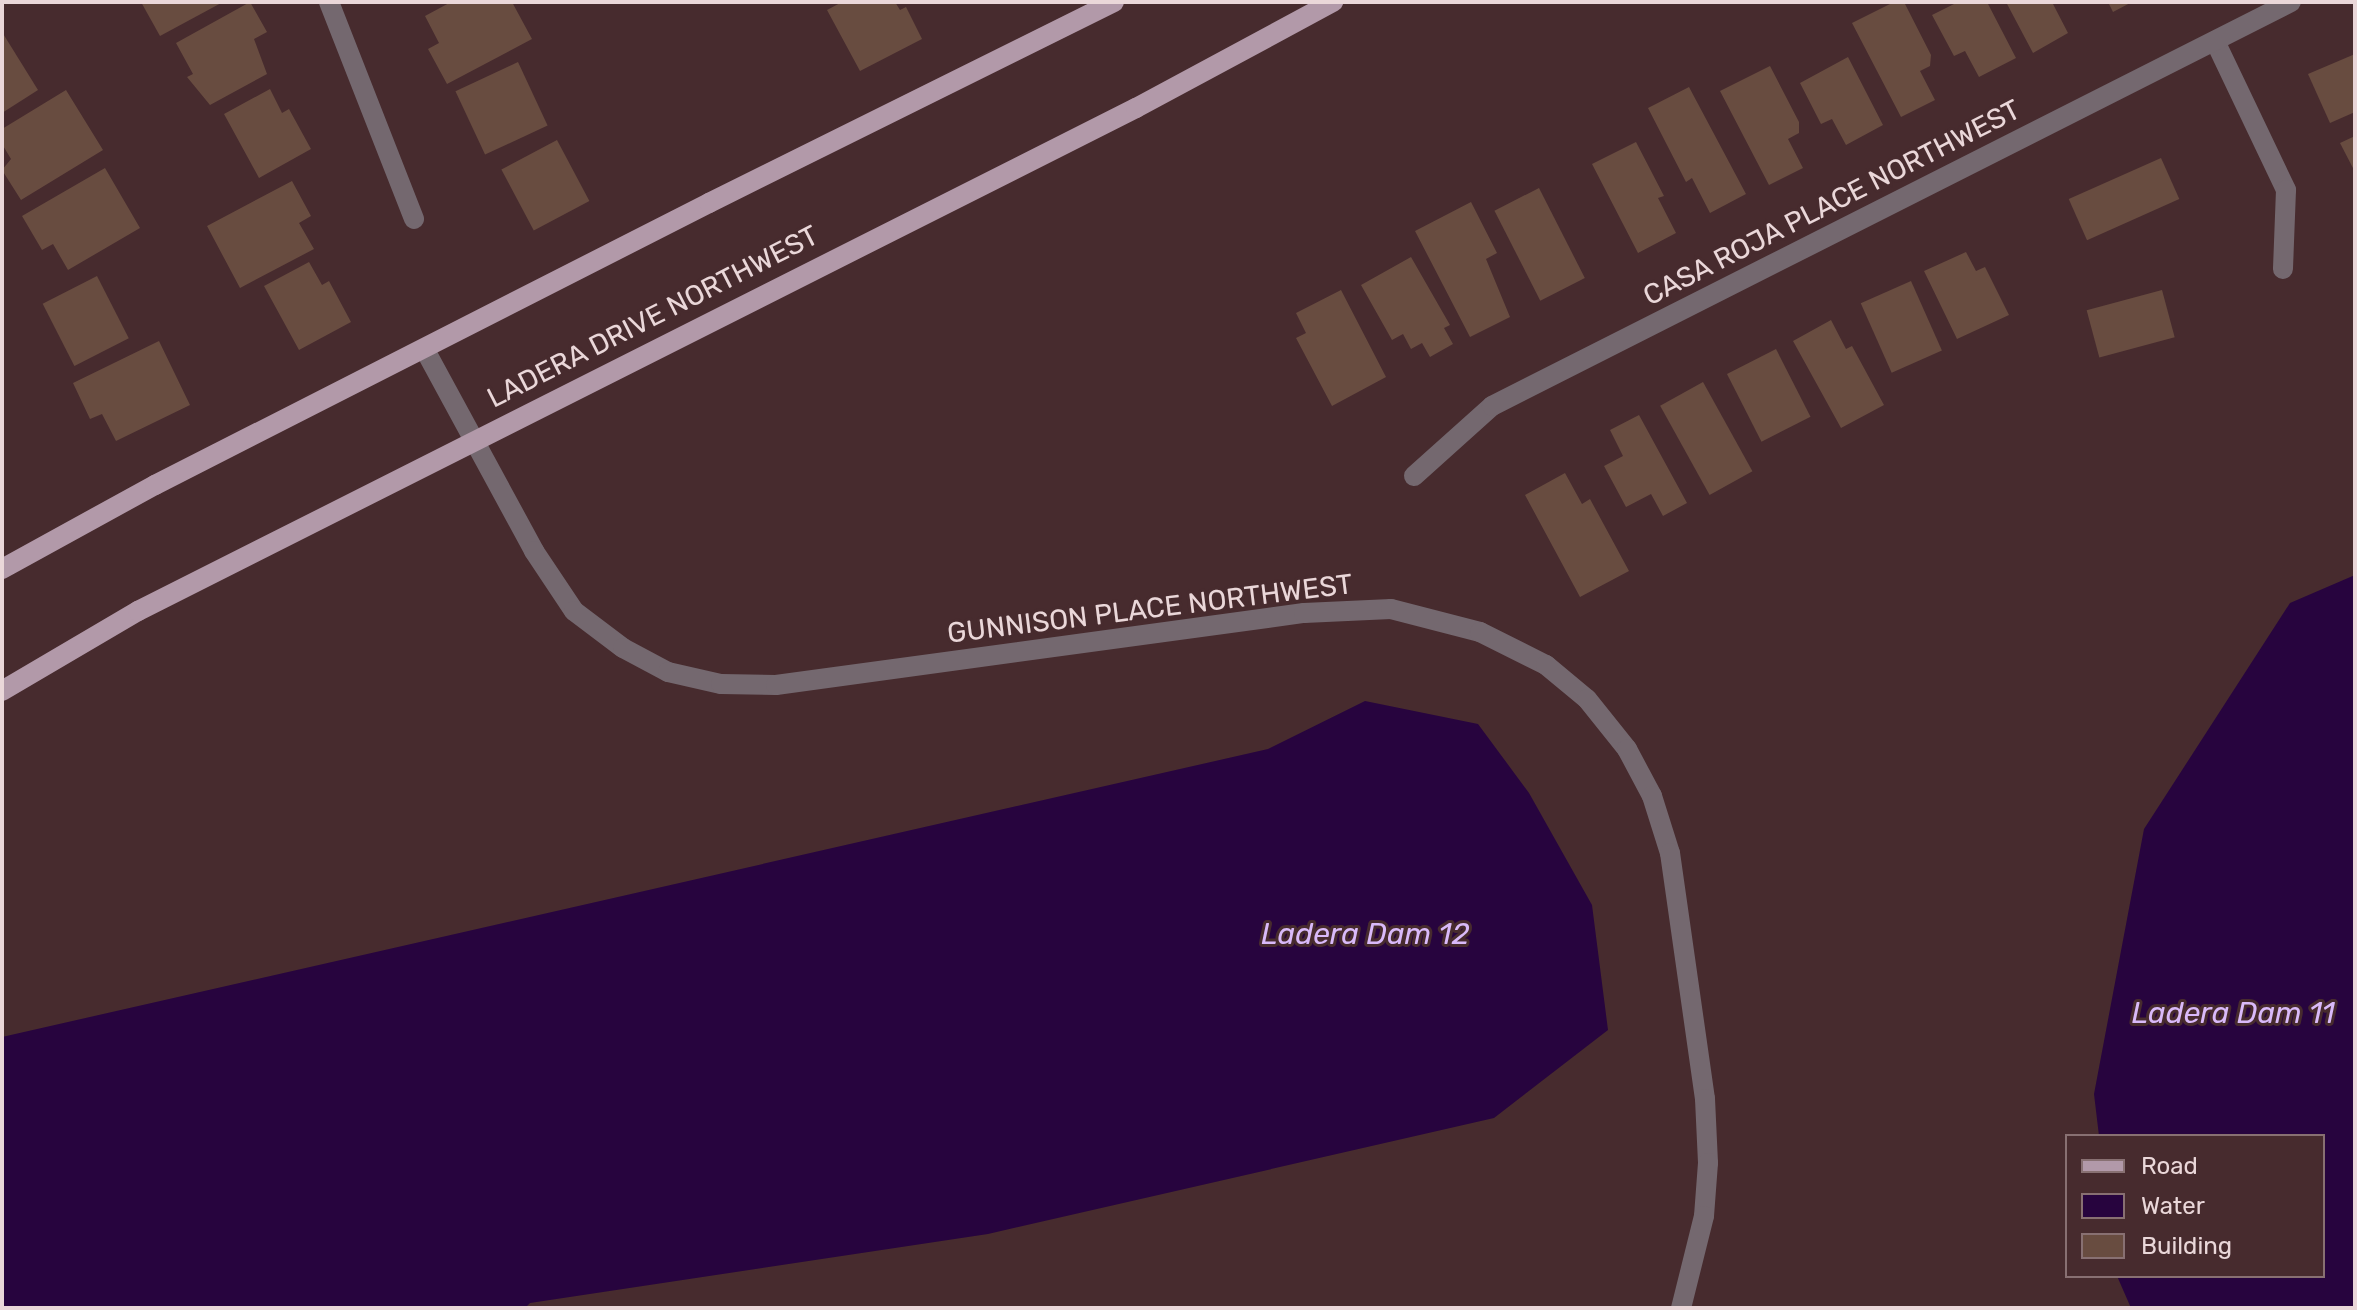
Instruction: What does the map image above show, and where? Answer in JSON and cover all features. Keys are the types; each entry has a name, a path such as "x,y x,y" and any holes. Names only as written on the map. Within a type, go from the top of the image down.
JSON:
{"main road":[{"path":"2,569 155,485 1114,2"},
{"name":"LADERA DRIVE NORTHWEST","path":"2,691 138,611 472,439 1136,108 1333,2"}],"street":[{"path":"329,2 414,219"},
{"name":"CASA ROJA PLACE NORTHWEST","path":"1414,476 1492,406 2291,2"},
{"path":"2215,41 2286,190 2283,269"},
{"name":"GUNNISON PLACE NORTHWEST","path":"425,350 472,439 574,611 623,648 668,672 721,684 776,685 1304,613 1391,609 1480,632 1546,665 1587,699 1627,749 1652,796 1670,853 1705,1099 1708,1163 1704,1216 1681,1308"}],"water":[{"name":"Ladera Dam 11","path":"2355,575 2355,1308 2131,1308 2118,1278 2325,1278 2325,1134 2099,1134 2094,1094 2144,829 2290,603"},
{"name":"Ladera Dam 12","path":"1365,701 1478,724 1529,793 1592,905 1608,1030 1494,1118 988,1234 530,1303 525,1308 2,1308 2,1037 1268,749"}],"building":[{"path":"141,2 223,2 160,36"},
{"path":"250,2 267,32 254,39 267,74 210,105 187,77 193,74 176,43"},
{"path":"451,2 512,2 532,39 447,84 428,49 439,43 425,16"},
{"path":"842,2 895,2 900,10 906,7 922,39 860,71 827,10"},
{"path":"1894,2 1904,2 1931,55 1930,66 1920,71 1935,100 1901,117 1852,23"},
{"path":"1958,2 1987,2 2016,58 1979,77 1965,51 1954,56 1932,15"},
{"path":"2006,2 2057,2 2053,4 2068,33 2033,53"},
{"path":"2108,2 2132,2 2113,12"},
{"path":"2,32 38,90 2,113"},
{"path":"2355,54 2355,112 2330,123 2308,74"},
{"path":"1848,57 1883,125 1846,145 1832,119 1821,124 1800,83"},
{"path":"518,62 548,125 485,155 455,91"},
{"path":"1770,66 1799,122 1799,133 1788,139 1803,168 1769,185 1720,91"},
{"path":"1689,87 1746,194 1710,213 1692,178 1686,182 1648,108"},
{"path":"270,89 282,113 289,109 311,149 259,178 224,114"},
{"path":"66,90 103,150 21,200 2,170 11,159 2,144 2,129"},
{"path":"2355,136 2355,172 2340,143"},
{"path":"557,140 589,201 534,231 501,170"},
{"path":"1636,142 1664,196 1658,198 1676,233 1638,253 1592,164"},
{"path":"2161,158 2179,199 2087,240 2069,199"},
{"path":"105,168 140,228 68,270 53,244 42,250 22,216"},
{"path":"292,181 311,216 299,223 314,249 240,288 207,226"},
{"path":"1539,188 1585,278 1540,301 1494,211"},
{"path":"1471,202 1497,253 1486,259 1510,317 1470,337 1415,231"},
{"path":"1966,252 1976,271 1985,267 2009,315 1957,339 1924,271"},
{"path":"1411,257 1450,325 1444,328 1453,344 1430,357 1422,343 1411,349 1403,334 1392,340 1361,285"},
{"path":"309,262 322,285 329,281 351,322 299,350 264,286"},
{"path":"97,276 129,338 74,366 43,304"},
{"path":"1911,281 1942,350 1892,373 1861,303"},
{"path":"1341,290 1386,377 1332,406 1296,338 1306,333 1296,313"},
{"path":"2162,290 2175,337 2099,358 2087,310"},
{"path":"1831,320 1846,349 1852,346 1884,405 1841,428 1793,341"},
{"path":"159,341 190,405 116,441 102,414 90,419 73,383"},
{"path":"1776,349 1811,417 1761,442 1727,374"},
{"path":"1703,382 1752,471 1710,495 1660,406"},
{"path":"1639,415 1687,503 1663,516 1651,494 1626,507 1604,466 1623,456 1610,430"},
{"path":"1565,473 1582,504 1590,499 1629,571 1580,597 1525,495"}]}
